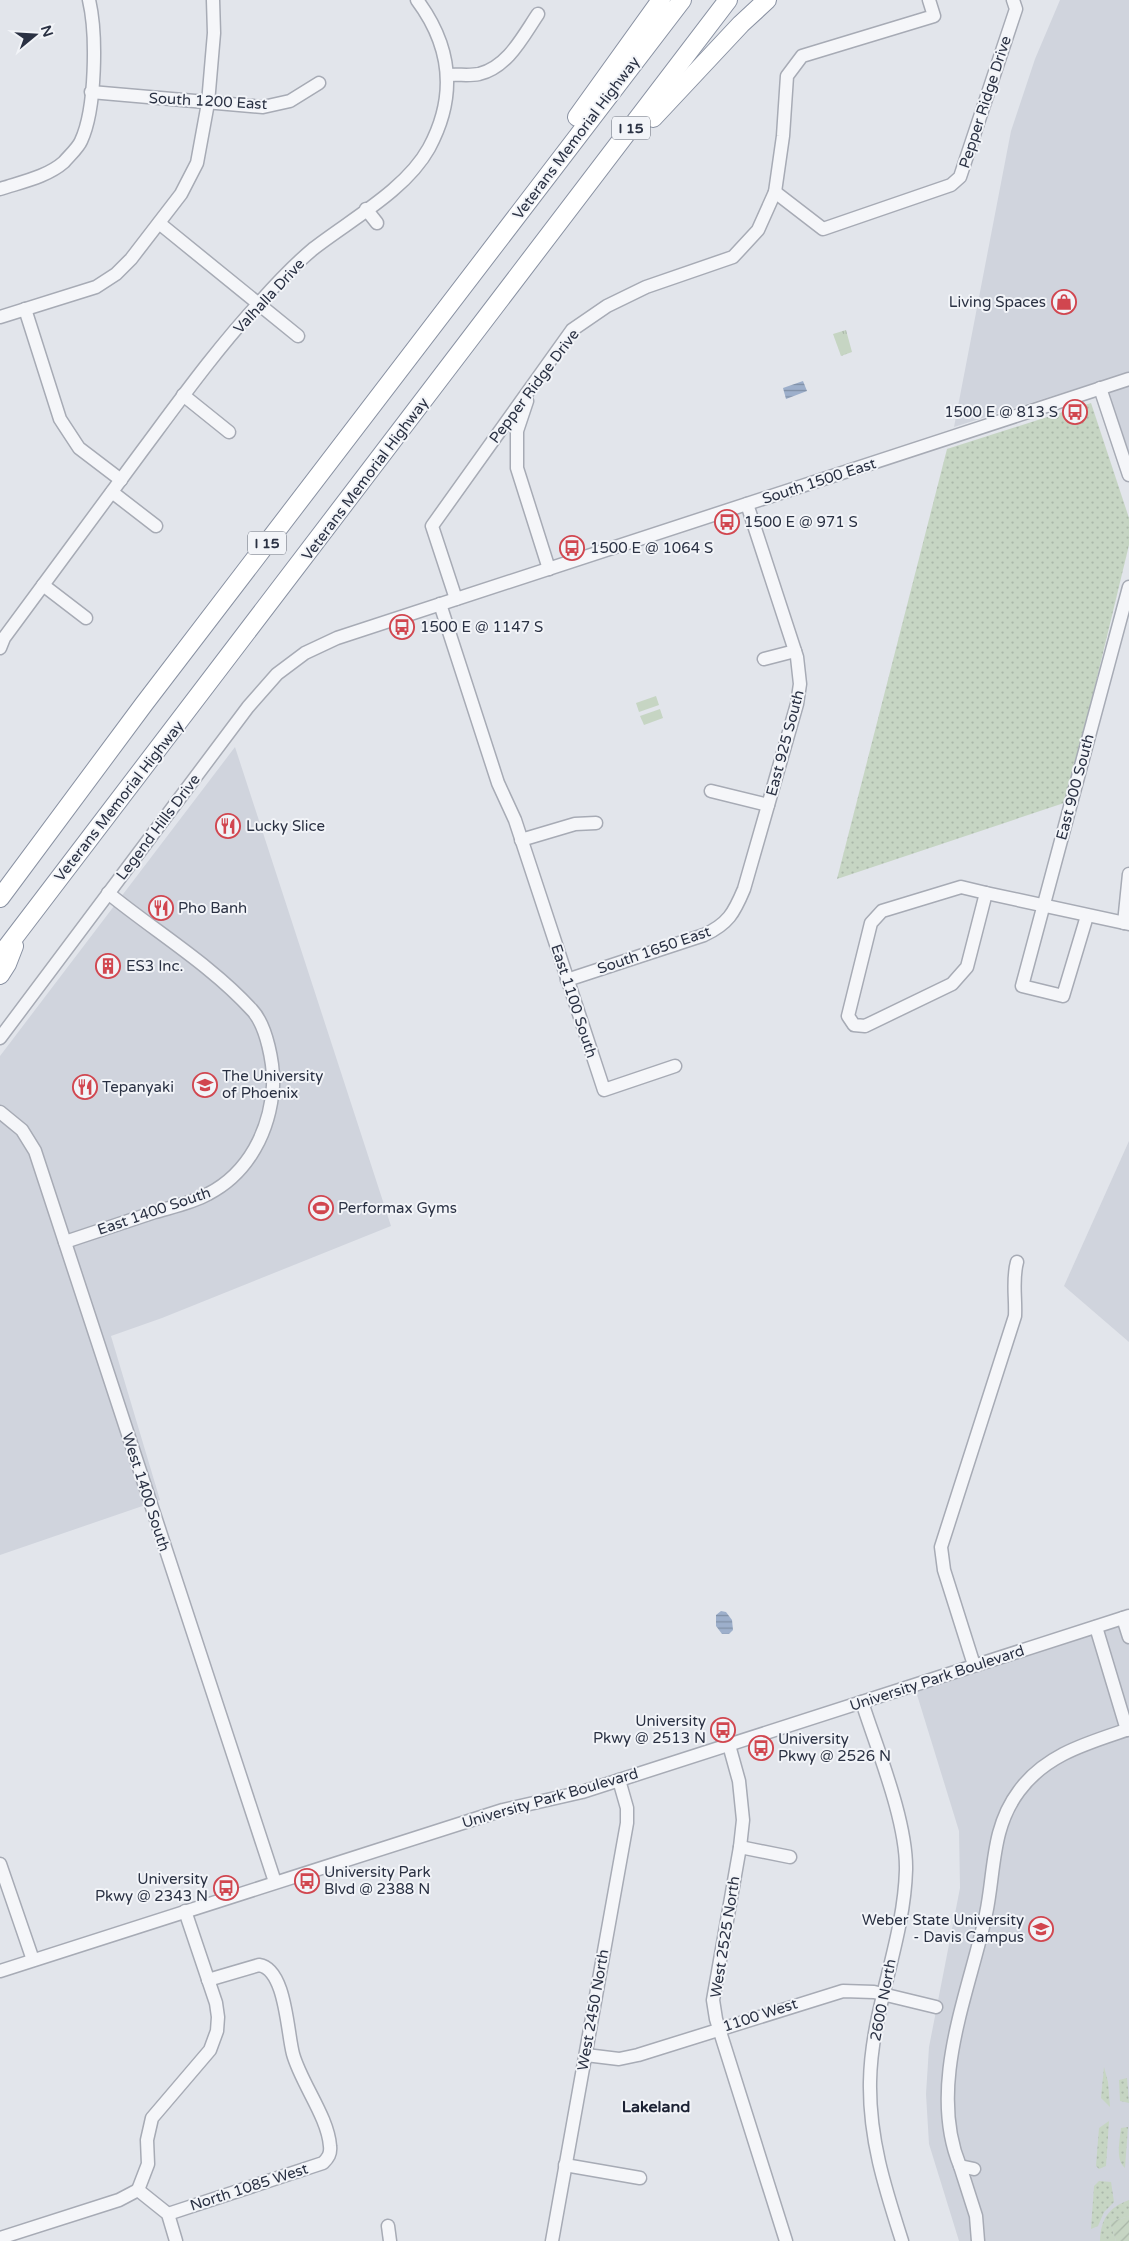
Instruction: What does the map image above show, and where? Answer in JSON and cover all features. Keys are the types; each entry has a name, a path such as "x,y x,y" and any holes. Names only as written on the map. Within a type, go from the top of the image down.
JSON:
{"highway":[{"path":"537,190 563,137 661,0"},
{"name":"Veterans Memorial Highway","path":"0,898 144,704 682,0"},
{"name":"Veterans Memorial Highway","path":"0,956 728,0"},
{"path":"534,257 672,95 768,0"},
{"path":"0,975 7,964 20,930"}],"street":[{"path":"0,189 44,174 62,163 81,142 89,116 91,92 94,19 89,0"},
{"path":"0,317 96,287 116,274 131,259 182,194 197,163 208,103 214,33 213,0"},
{"name":"Valhalla Drive","path":"0,648 4,638 183,395 258,303 312,250 405,180 428,150 440,124 447,101 448,75 442,46 432,19 417,0"},
{"name":"Pepper Ridge Drive","path":"456,599 432,526 572,330 607,306 662,280 733,257 758,230 775,192 783,136 787,76 802,56 934,16 929,0"},
{"name":"Pepper Ridge Drive","path":"775,192 822,229 951,185 960,177 1016,9 1013,0"},
{"path":"448,75 480,74 501,63 514,50 538,14"},
{"name":"South 1200 East","path":"91,92 263,107 290,101 320,83"},
{"path":"366,209 377,223"},
{"path":"159,223 298,336"},
{"path":"25,309 60,419 80,448 121,480"},
{"name":"South 1500 East","path":"337,638 1129,379"},
{"path":"532,387 517,431 517,468 549,569"},
{"path":"1100,388 1129,475"},
{"path":"183,395 229,432"},
{"path":"112,492 156,526"},
{"name":"East 925 South","path":"735,910 744,889 768,806 800,684 795,651 747,504"},
{"path":"43,585 86,618"},
{"name":"East 900 South","path":"1087,916 1063,996 1022,986 1129,588"},
{"name":"East 1100 South","path":"440,604 498,783 521,840 604,1090 675,1066"},
{"name":"Legend Hills Drive","path":"0,1038 248,707 276,674 304,652 337,638"},
{"path":"764,659 795,651"},
{"name":"East 925 South","path":"711,791 768,806"},
{"path":"521,840 575,824 596,823"},
{"path":"986,893 967,967 952,984 865,1026 854,1025 848,1016 871,923 882,911 960,887 1087,916 1127,923 1129,874"},
{"name":"East 1400 South","path":"64,1242 207,1195 228,1181 249,1161 263,1133 272,1103 274,1072 267,1040 254,1012 212,973 108,893"},
{"name":"South 1650 East","path":"567,980 704,935 721,927 735,910"},
{"name":"West 1400 South","path":"0,1112 22,1130 36,1151 64,1242 275,1882"},
{"path":"974,1666 944,1570 941,1547 1015,1316 1016,1295 1013,1278 1017,1262"},
{"path":"1126,1617 1129,1637"},
{"name":"University Park Boulevard","path":"0,1971 503,1810 582,1792 1126,1617"},
{"path":"978,2241 976,2216 953,2148 948,2121 956,2022 986,1915 999,1829 1006,1811 1019,1790 1046,1763 1068,1751 1128,1730 1096,1627"},
{"name":"2600 North","path":"862,1702 900,1820 906,1868 904,1896 884,1994 871,2073 871,2117 880,2174 902,2241"},
{"name":"West 2525 North","path":"730,1745 742,1800 743,1820 713,2000 719,2029 786,2241"},
{"name":"West 2450 North","path":"552,2241 627,1823 627,1808 619,1780"},
{"path":"740,1847 790,1857"},
{"path":"0,1864 33,1960"},
{"path":"0,2238 119,2200 138,2190 148,2164 148,2140 152,2118 210,2050 215,2041 218,2017 208,1980 185,1912"},
{"name":"North 1085 West","path":"168,2214 323,2162 329,2156 330,2143 320,2116 299,2072 277,1979 267,1966 253,1966 208,1980"},
{"name":"1100 West","path":"586,2055 618,2059 638,2055 843,1991 859,1990 884,1994 936,2007"},
{"path":"565,2166 640,2178"},
{"path":"960,2166 974,2169"},
{"path":"138,2190 168,2214 176,2241"},
{"path":"388,2226 390,2241"}],"shaded area":[{"path":"1060,0 1129,0 1129,462 1103,380 954,427 1011,131 1035,59"},
{"path":"235,747 391,1226 162,1318 111,1336 160,1500 0,1555 0,1056"},
{"path":"1129,1141 1129,1342 1064,1286"},
{"name":"Weber State University - Davis Campus","path":"1129,1616 1129,2241 959,2241 929,2144 926,2094 929,2047 960,1888 959,1831 914,1685"}],"green space":[{"path":"846,330 852,352 841,356 833,334"},
{"path":"1091,403 1129,518 1129,545 1067,802 837,879 947,449"},
{"path":"656,696 659,705 639,712 636,703"},
{"path":"660,709 663,718 644,725 640,716"},
{"path":"1104,2067 1108,2082 1110,2107 1101,2098"},
{"path":"1127,2078 1129,2103 1120,2101 1119,2080"},
{"path":"1109,2121 1106,2166 1099,2169 1096,2166 1099,2128"},
{"path":"1128,2127 1125,2168 1120,2160 1119,2143 1121,2128"},
{"path":"1099,2181 1111,2182 1114,2202 1104,2212 1098,2226 1091,2229 1094,2186"},
{"path":"1129,2200 1129,2216 1110,2222 1116,2241 1100,2241 1102,2226 1107,2215 1116,2207"},
{"path":"1129,2216 1129,2241 1116,2241 1110,2222"}],"water":[{"path":"803,381 807,391 786,399 783,388"},
{"path":"721,1611 726,1612 732,1620 733,1630 729,1634 722,1634 716,1626 716,1615"}],"place":[{"name":"Living Spaces","path":"1064,302"},
{"name":"1500 E @ 813 S","path":"1075,412"},
{"name":"1500 E @ 971 S","path":"727,522"},
{"name":"1500 E @ 1064 S","path":"572,548"},
{"name":"1500 E @ 1147 S","path":"402,627"},
{"name":"Lucky Slice","path":"228,826"},
{"name":"Pho Banh","path":"161,908"},
{"name":"ES3 Inc.","path":"108,966"},
{"name":"The University of Phoenix","path":"205,1085"},
{"name":"Tepanyaki","path":"85,1087"},
{"name":"Performax Gyms","path":"321,1208"},
{"name":"University Pkwy @ 2513 N","path":"723,1730"},
{"name":"University Pkwy @ 2526 N","path":"761,1748"},
{"name":"University Park Blvd @ 2388 N","path":"307,1881"},
{"name":"University Pkwy @ 2343 N","path":"226,1888"},
{"name":"Weber State University - Davis Campus","path":"1041,1929"}],"district":[{"name":"Lakeland","path":"656,2106"}]}
